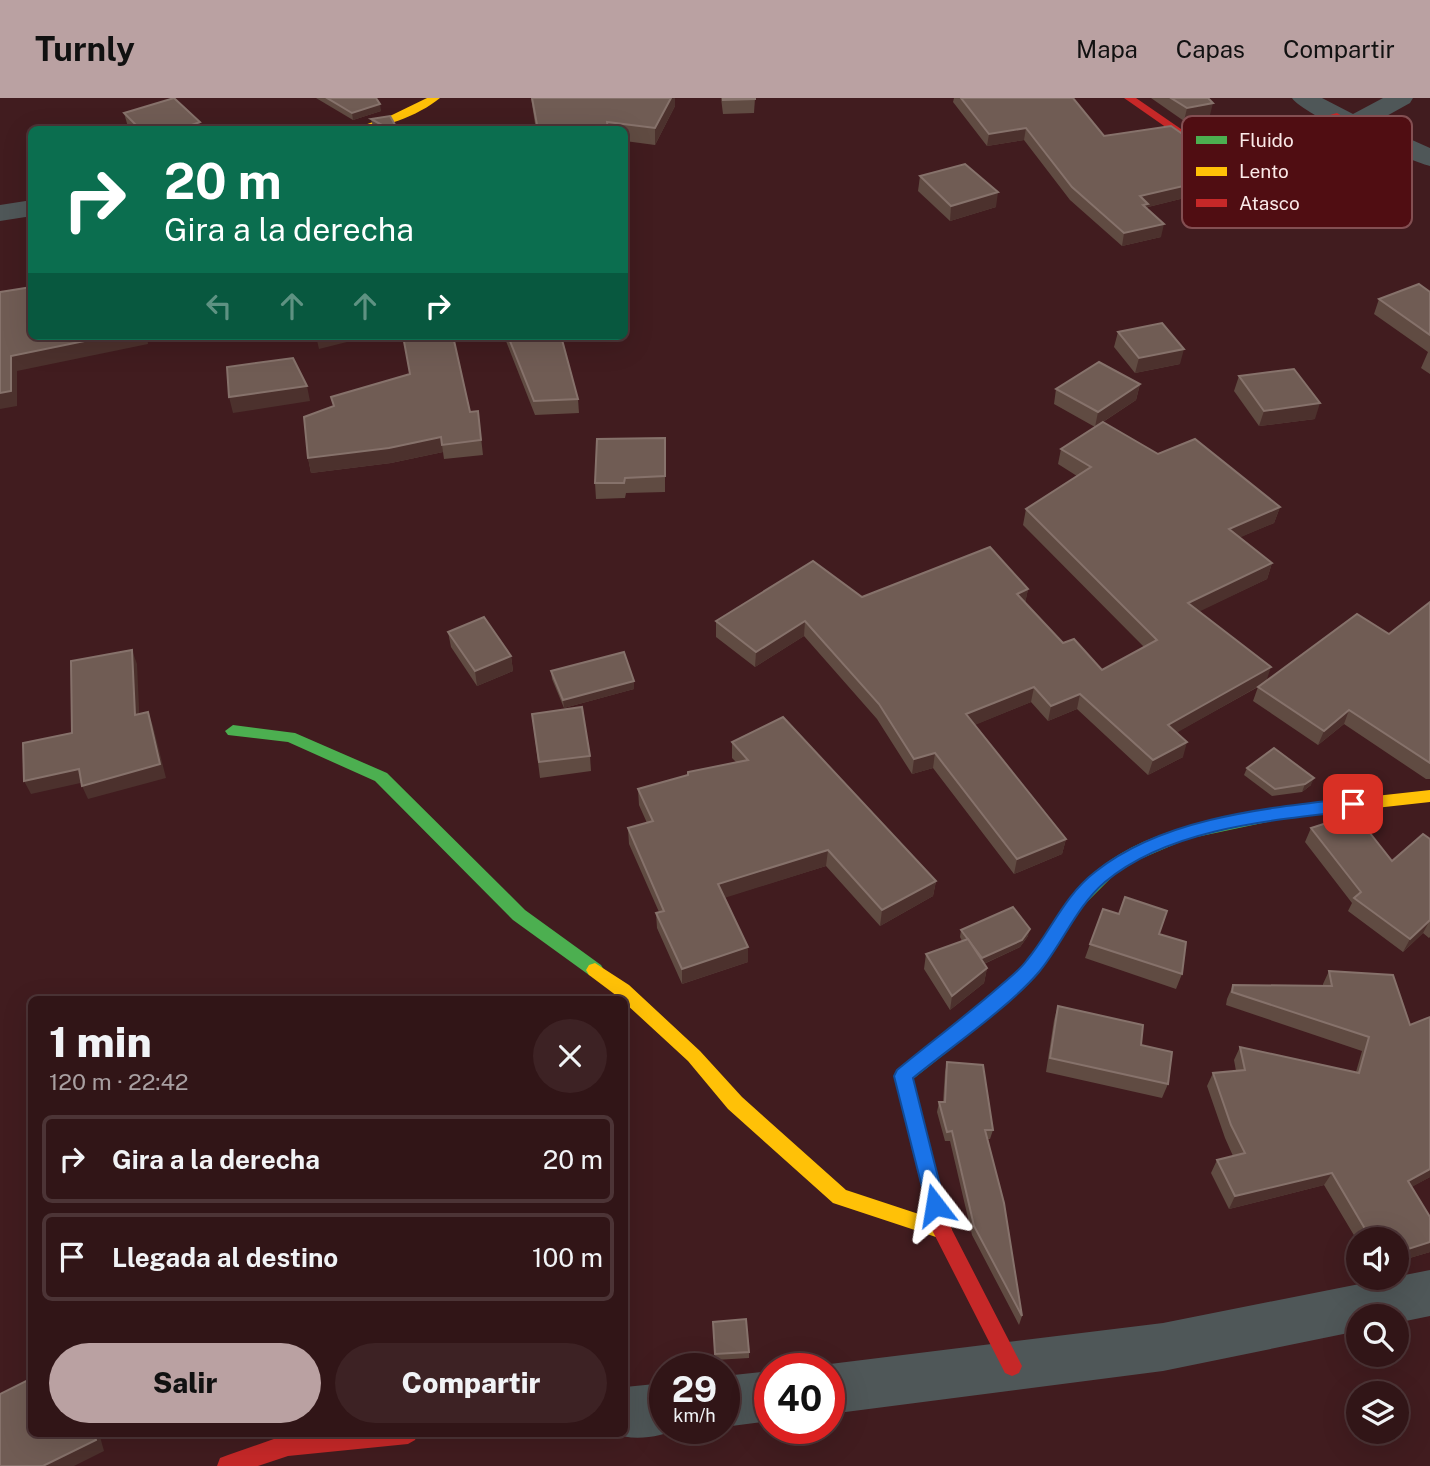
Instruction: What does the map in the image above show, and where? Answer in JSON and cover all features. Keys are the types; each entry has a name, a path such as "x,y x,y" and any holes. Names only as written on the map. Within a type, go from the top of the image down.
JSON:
{"street":[{"path":"368,126 396,117 435,98"},
{"path":"1129,98 1182,134"},
{"path":"1304,98 1338,116"},
{"path":"1355,116 1401,98"},
{"path":"1412,150 1430,158"},
{"path":"0,213 28,209"},
{"path":"233,731 290,737 381,777 519,915 623,990 694,1056 734,1103 840,1197 942,1230"},
{"path":"1012,1366 942,1230 903,1076 1033,967 1077,900 1101,876 1144,850 1204,828 1275,814 1430,796"},
{"path":"845,1387 1163,1347 1430,1293"},
{"path":"628,1413 649,1411"},
{"path":"228,1466 288,1445 368,1437"}],"building":[{"path":"174,98 200,122 189,126 137,126 124,113"},
{"path":"327,98 376,98 380,104 352,113"},
{"path":"532,98 671,98 655,128 607,122 608,126 537,126"},
{"path":"755,98 755,99 723,100"},
{"path":"961,98 1073,98 1104,136 1171,126 1182,134 1182,186 1140,196 1148,204 1143,205 1164,224 1124,233 1072,187 1026,128 989,134"},
{"path":"1171,98 1208,98 1213,103 1187,108"},
{"path":"390,116 396,126 378,126 382,125 371,119"},
{"path":"965,164 998,192 951,206 920,176"},
{"path":"1419,284 1430,292 1430,335 1379,299"},
{"path":"28,288 28,340 89,340 11,356 11,391 0,393 0,292"},
{"path":"1162,323 1184,349 1139,358 1118,332"},
{"path":"404,340 454,340 470,412 478,411 481,440 442,445 441,437 389,448 308,458 304,417 334,406 331,397 410,374"},
{"path":"510,340 562,340 578,399 534,401"},
{"path":"293,358 307,386 229,397 227,367"},
{"path":"1099,362 1140,384 1098,412 1056,389"},
{"path":"1294,369 1320,403 1264,411 1239,376"},
{"path":"1103,422 1158,454 1195,439 1280,507 1229,529 1272,563 1188,603 1271,667 1168,725 1187,742 1153,760 1080,694 1051,706 1034,687 966,714 1066,839 1017,859 935,753 914,759 879,704 805,621 756,652 716,621 813,561 862,597 990,547 1028,589 1017,594 1063,643 1074,639 1102,670 1157,640 1026,509 1091,467 1061,449"},
{"path":"665,438 665,476 625,478 624,483 595,483 597,439"},
{"path":"1430,602 1430,763 1349,710 1324,731 1258,687 1357,614 1389,634"},
{"path":"484,617 511,656 475,671 448,632"},
{"path":"132,650 135,715 148,712 160,764 82,786 79,769 24,781 23,743 72,733 71,661"},
{"path":"624,652 634,681 563,700 551,671"},
{"path":"582,707 590,756 539,762 532,714"},
{"path":"783,717 936,881 882,910 828,850 718,884 748,947 682,969 656,913 664,911 628,828 653,821 638,789 688,775 688,772 748,760 732,742"},
{"path":"1274,748 1314,778 1305,784 1275,789 1247,768"},
{"path":"1355,814 1392,861 1423,834 1430,839 1430,920 1410,939 1354,898 1361,892 1311,828"},
{"path":"1125,897 1167,911 1159,934 1186,942 1182,974 1090,944 1103,909 1119,914"},
{"path":"1013,907 1030,929 1022,940 982,958 961,930"},
{"path":"968,939 987,968 952,996 926,954"},
{"path":"1329,971 1393,975 1410,1025 1430,1017 1430,1169 1408,1181 1430,1217 1430,1242 1409,1249 1409,1227 1364,1227 1332,1173 1235,1196 1217,1160 1245,1153 1231,1125 1213,1073 1245,1070 1240,1047 1359,1073 1369,1037 1232,992 1233,985 1332,986"},
{"path":"1058,1006 1143,1025 1141,1045 1172,1052 1168,1084 1050,1058"},
{"path":"947,1062 983,1065 993,1130 985,1130 1004,1203 1022,1316 974,1226 952,1131 947,1132 939,1102 945,1102"},
{"path":"746,1319 749,1352 715,1353 713,1322"},
{"path":"28,1380 28,1437 95,1437 96,1440 43,1466 0,1466 0,1394"}],"traffic: fast":[{"path":"233,731 290,737 381,777 519,915 595,970"},
{"path":"906,1088 903,1076 979,1017 1022,978 1079,899 1109,871 1157,843 1184,834 1239,820 1294,811"}],"traffic: slow":[{"path":"368,126 396,117 435,98"},
{"path":"1294,811 1430,796"},
{"path":"595,970 623,990 694,1056 735,1103 840,1197 942,1230"}],"traffic: jam":[{"path":"1129,98 1182,134"},
{"path":"906,1088 942,1230 1012,1366"},
{"path":"228,1466 288,1445 368,1437"}],"route":[{"path":"935,1205 903,1076 1033,967 1077,900 1101,876 1144,850 1204,828 1275,814 1353,804"}]}
